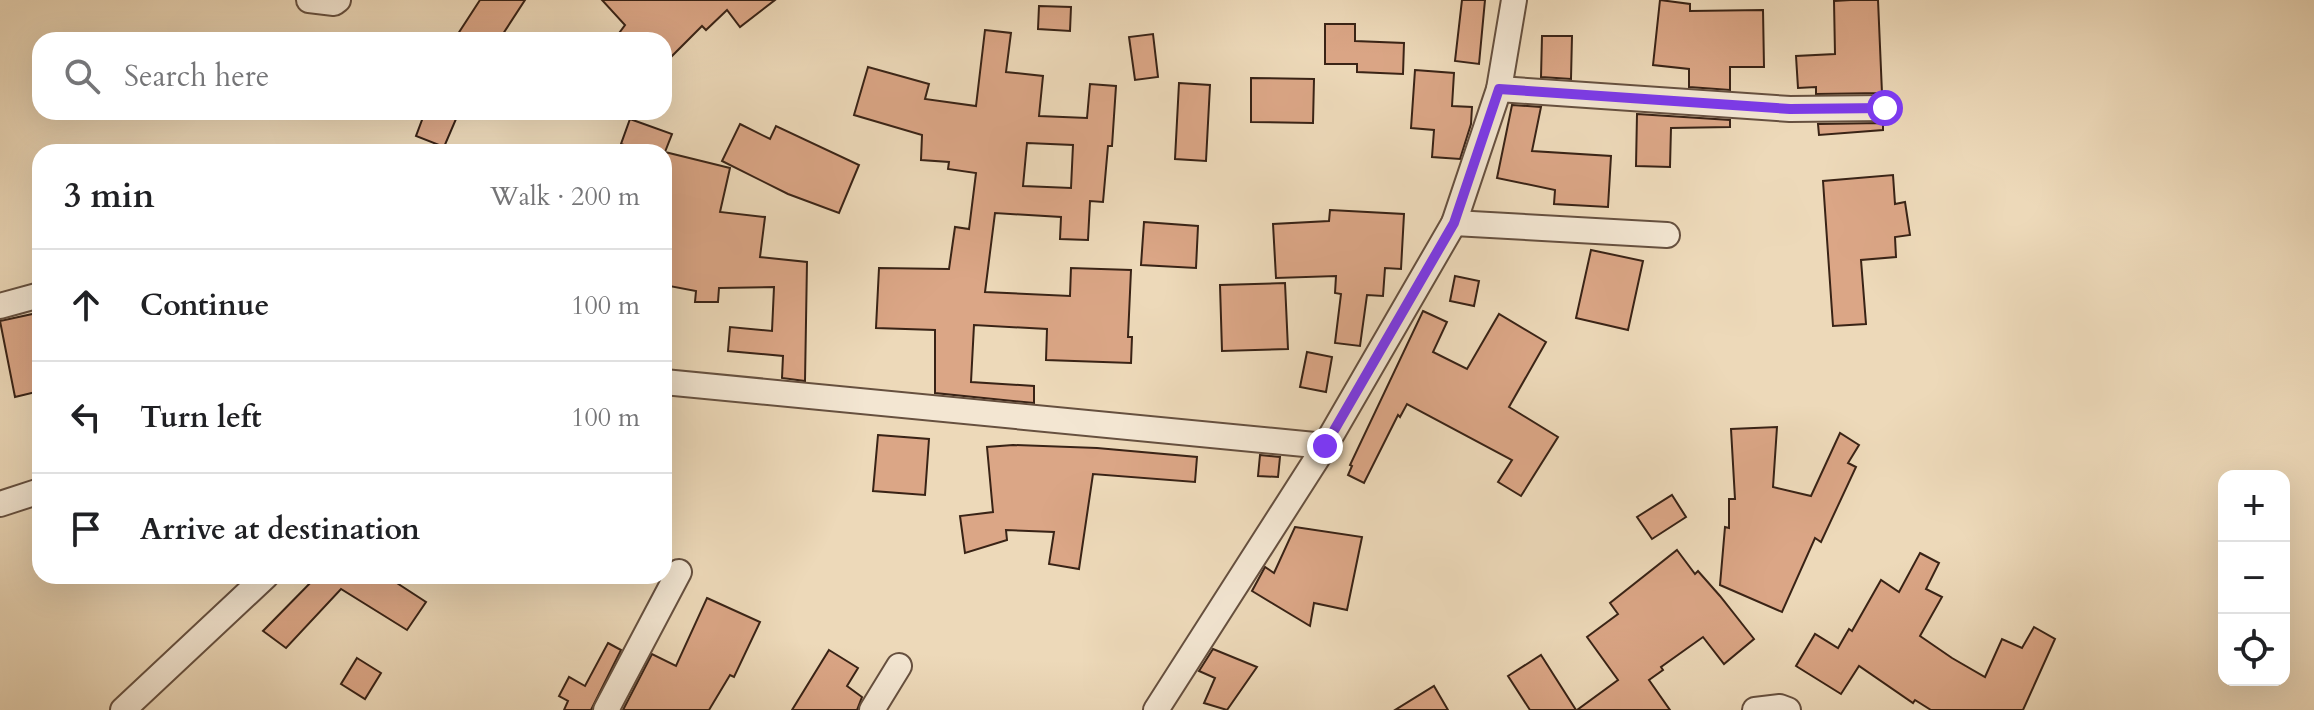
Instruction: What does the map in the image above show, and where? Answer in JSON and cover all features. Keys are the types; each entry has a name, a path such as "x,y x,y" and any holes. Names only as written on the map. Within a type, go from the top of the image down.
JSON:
{"street":[{"path":"309,0 334,3 338,0"},
{"path":"1156,710 1325,446 1454,223 1499,89 1514,0"},
{"path":"1499,89 1790,109 1885,108"},
{"path":"1454,223 1667,235"},
{"path":"0,306 32,297"},
{"path":"672,383 1325,446"},
{"path":"0,504 32,494"},
{"path":"606,710 679,572"},
{"path":"123,710 257,584"},
{"path":"872,710 899,666"},
{"path":"1755,710 1780,707 1788,710"}],"building":[{"path":"480,0 525,0 504,32 459,32"},
{"path":"602,0 775,0 740,27 727,10 706,30 702,26 672,56 672,32 620,32 625,25"},
{"path":"1462,0 1485,0 1479,64 1455,61"},
{"path":"1660,0 1690,4 1690,11 1763,10 1764,67 1730,67 1730,90 1689,87 1689,69 1653,65"},
{"path":"1878,0 1882,93 1816,94 1816,87 1798,88 1796,56 1835,54 1834,1"},
{"path":"1039,6 1071,7 1070,31 1038,29"},
{"path":"1325,24 1355,24 1355,41 1404,43 1403,74 1357,72 1357,64 1325,64"},
{"path":"985,30 1011,33 1006,72 1043,76 1039,116 1087,118 1090,84 1116,86 1112,146 1108,146 1103,202 1090,201 1088,240 1060,239 1061,217 995,213 985,292 1070,296 1071,268 1131,270 1128,337 1132,337 1131,363 1046,360 1047,329 974,325 971,382 1034,386 1034,403 935,393 935,330 876,328 879,268 949,269 955,227 969,229 976,173 948,169 949,162 921,160 922,135 854,115 868,67 929,84 925,99 976,106","holes":["1027,143 1073,145 1071,188 1023,186"]},
{"path":"1153,34 1158,77 1135,80 1129,37"},
{"path":"1542,36 1572,36 1571,79 1541,77"},
{"path":"1415,70 1454,73 1452,106 1472,107 1471,124 1460,159 1432,157 1434,130 1411,128"},
{"path":"1251,78 1314,79 1313,123 1251,122"},
{"path":"1179,83 1210,85 1206,161 1175,159"},
{"path":"1512,105 1541,107 1532,151 1611,156 1608,207 1554,204 1555,190 1497,178"},
{"path":"1637,114 1730,120 1730,127 1671,128 1670,167 1636,166"},
{"path":"422,120 456,120 445,144 416,136"},
{"path":"630,120 672,134 668,144 621,144"},
{"path":"1883,123 1883,130 1819,135 1818,124"},
{"path":"740,124 770,139 776,126 859,165 839,213 788,194 722,161"},
{"path":"672,154 730,168 720,212 765,217 760,257 807,262 805,381 782,378 783,356 728,351 730,327 772,331 774,287 719,288 718,302 695,302 696,291 672,286"},
{"path":"1893,175 1895,204 1905,202 1910,235 1895,237 1896,257 1861,260 1866,324 1833,326 1823,181"},
{"path":"1330,210 1404,214 1401,269 1385,268 1383,296 1367,295 1360,346 1335,343 1341,294 1335,293 1336,276 1276,278 1273,224 1329,221"},
{"path":"1144,222 1198,226 1196,268 1141,265"},
{"path":"1591,250 1643,261 1628,330 1576,318"},
{"path":"1455,276 1479,281 1474,306 1450,301"},
{"path":"1285,283 1288,349 1222,351 1220,285"},
{"path":"1423,311 1447,322 1433,352 1467,369 1499,314 1546,342 1509,407 1558,437 1521,496 1498,482 1512,460 1407,404 1400,417 1398,415 1364,483 1348,475"},
{"path":"32,314 32,393 15,397 0,321"},
{"path":"1307,352 1332,357 1326,392 1300,387"},
{"path":"1777,427 1773,487 1811,496 1840,433 1859,445 1848,463 1856,467 1821,542 1815,538 1782,612 1720,585 1725,527 1729,528 1729,499 1735,499 1731,429"},
{"path":"878,435 929,439 925,495 873,491"},
{"path":"987,447 1097,448 1197,457 1195,482 1093,474 1079,569 1049,564 1054,532 1006,530 1007,540 965,553 960,516 993,512"},
{"path":"1260,455 1280,457 1278,477 1258,476"},
{"path":"1672,495 1686,517 1652,539 1637,517"},
{"path":"1295,527 1362,537 1347,610 1314,603 1310,626 1252,591 1265,567 1274,573"},
{"path":"1677,550 1695,574 1698,571 1720,596 1754,639 1724,664 1703,637 1661,667 1663,670 1649,680 1670,710 1577,710 1618,680 1587,637 1618,614 1610,603"},
{"path":"1920,553 1939,563 1926,589 1942,597 1920,636 1952,658 1985,677 2002,639 2022,648 2034,627 2055,639 2023,710 1931,710 1915,700 1913,703 1859,666 1841,694 1796,666 1815,634 1838,648 1849,629 1852,631 1881,580 1899,592"},
{"path":"309,584 398,584 426,602 407,630 341,589 286,648 263,631"},
{"path":"707,598 760,622 734,677 730,675 709,710 623,710 652,654 676,666"},
{"path":"608,643 621,650 591,710 564,710 568,701 559,696 569,677 585,686"},
{"path":"1213,649 1257,667 1227,710 1204,703 1215,678 1199,671"},
{"path":"829,650 858,668 847,686 862,697 857,710 792,710"},
{"path":"1541,655 1576,710 1530,710 1508,676"},
{"path":"357,658 381,673 365,699 341,684"},
{"path":"1434,686 1448,710 1395,710"}],"route":[{"path":"1325,446 1454,223 1499,89 1790,109 1885,108"}]}
